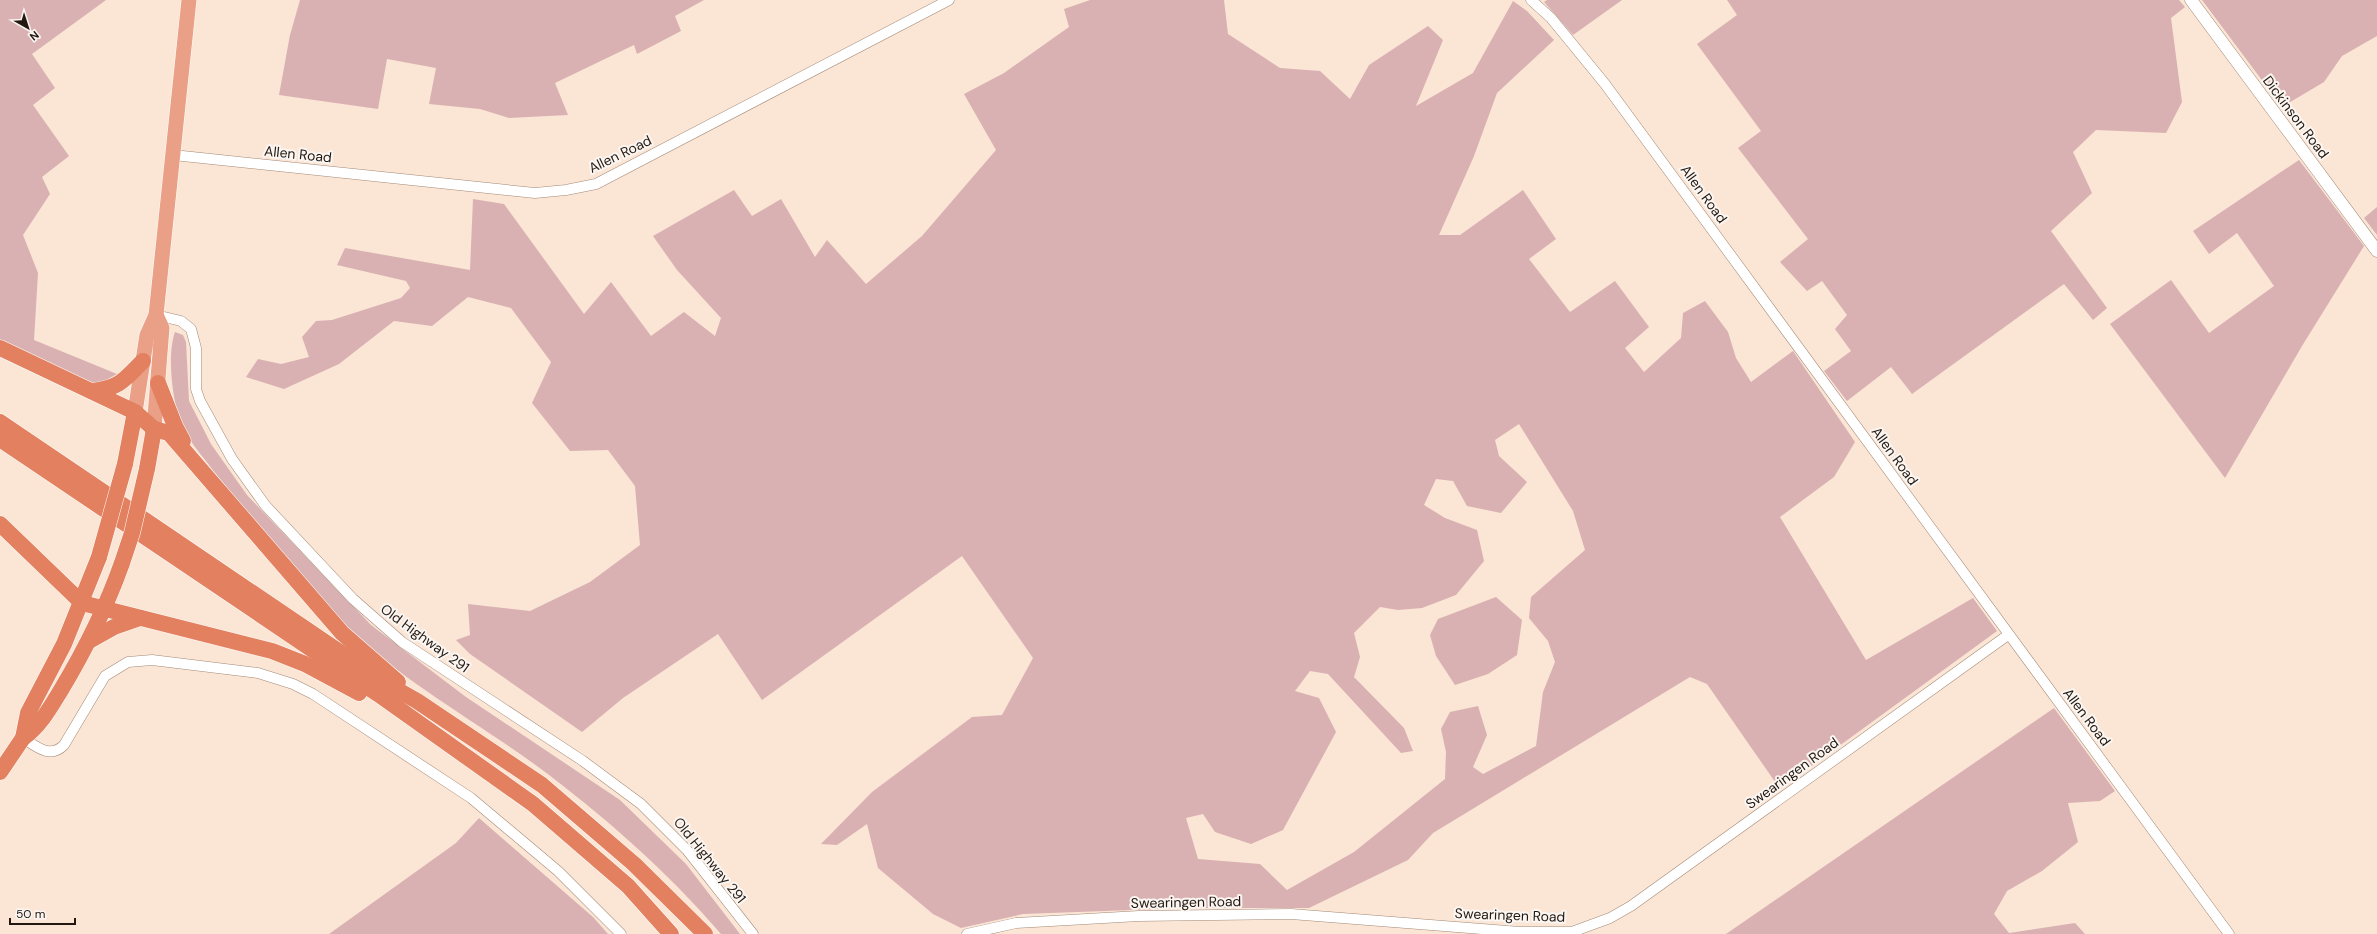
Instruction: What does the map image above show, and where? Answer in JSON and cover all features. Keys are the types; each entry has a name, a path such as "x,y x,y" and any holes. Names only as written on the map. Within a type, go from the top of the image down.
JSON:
{"highway":[{"path":"0,348 135,412 154,429 170,433 342,633 394,678 417,701"},
{"path":"92,391 110,388 122,383 143,361"},
{"path":"158,383 175,426 194,460"},
{"path":"23,738 28,713 75,620 99,557 125,464 135,412"},
{"path":"0,422 387,684 417,701 542,785 634,864 705,934"},
{"path":"0,772 23,738 38,726 46,714 89,641 104,609 132,532 148,469 154,429"},
{"path":"0,439 437,736 533,804 628,886 671,934"},
{"path":"0,524 60,583 82,602 104,609 272,651 305,664 437,736"},
{"path":"60,583 75,620"},
{"path":"89,641 114,627 140,618"}],"main road":[{"path":"135,412 147,335 156,315 189,0"},
{"path":"154,429 162,328 156,315"}],"street":[{"name":"Allen Road","path":"173,155 535,193 566,190 596,184 949,0"},
{"name":"Allen Road","path":"1531,0 1551,18 1605,84 2229,934"},
{"name":"Dickinson Road","path":"2191,0 2377,251"},
{"name":"Old Highway 291","path":"156,315 181,321 191,330 196,348 196,389 200,401 230,456 264,505 342,588 368,614 402,642 583,761 641,804 687,850 753,934"},
{"name":"Swearingen Road","path":"967,934 1016,923 1139,916 1292,914 1520,932 1572,932 1586,928 1610,918 1631,906 2008,634"},
{"path":"23,738 42,750 52,753 59,750 64,745 105,676 116,668 140,660 239,670 276,678 293,684 330,704 471,798 558,871 621,934"}],"shaded area":[{"path":"0,0 106,0 32,54 55,88 33,105 69,156 42,177 50,194 23,235 38,273 34,340 117,374 99,384 84,380 0,340"},
{"path":"300,0 704,0 675,16 681,31 637,54 634,45 555,83 568,115 509,118 480,109 429,104 436,68 387,59 378,109 279,95 290,35"},
{"path":"1090,0 1224,0 1228,34 1280,68 1320,71 1350,99 1369,65 1428,26 1443,40 1416,106 1473,73 1513,1 1527,11 1554,40 1497,93 1474,156 1439,235 1460,235 1523,190 1556,239 1529,259 1570,312 1615,281 1649,327 1625,348 1644,372 1681,338 1683,313 1705,301 1728,332 1736,358 1751,382 1793,351 1855,442 1834,477 1780,517 1866,660 1973,598 1997,631 1780,789 1707,684 1690,677 1433,833 1408,860 1309,908 1186,908 1023,914 961,928 933,914 878,868 867,824 837,845 821,844 872,792 972,717 1002,715 1033,658 962,556 762,700 718,634 623,698 582,732 470,654 456,640 470,635 468,604 530,611 590,582 640,545 635,486 608,450 570,451 532,403 551,362 511,308 468,297 432,326 394,321 339,364 284,389 246,377 258,359 281,364 309,357 302,337 316,321 332,320 401,298 410,288 406,281 337,265 345,248 470,270 473,199 504,204 584,314 611,282 651,336 684,312 715,336 721,318 677,270 653,236 734,190 752,216 781,199 815,257 827,240 866,284 922,236 996,150 964,94 1004,73 1069,27 1064,9","holes":["1519,424 1573,511 1585,550 1531,597 1529,618 1548,641 1555,662 1543,692 1536,746 1483,774 1473,767 1487,735 1478,706 1450,712 1441,729 1446,752 1445,779 1354,852 1287,890 1260,864 1198,859 1186,818 1203,814 1215,832 1251,844 1283,830 1336,732 1319,698 1295,691 1310,671 1328,674 1401,753 1413,751 1404,728 1354,677 1360,657 1354,633 1380,607 1398,610 1422,608 1456,595 1484,561 1477,530 1445,518 1424,505 1436,479 1453,481 1467,506 1501,513 1527,482 1499,456 1495,440"]},
{"path":"1547,0 1622,0 1573,35 1544,2"},
{"path":"1727,0 2179,0 2185,7 2171,18 2182,102 2166,133 2096,130 2073,152 2092,193 2051,231 2107,308 2093,320 2064,284 1912,394 1891,367 1847,401 1824,371 1851,351 1835,329 1847,315 1822,281 1807,291 1780,262 1808,239 1738,148 1761,131 1697,44 1737,15"},
{"path":"2202,0 2377,0 2377,36 2342,56 2324,82 2282,107"},
{"path":"2299,160 2364,246 2302,346 2225,478 2110,324 2171,280 2209,333 2274,286 2237,233 2209,254 2193,231"},
{"path":"2377,207 2377,235 2364,218"},
{"path":"175,332 183,335 186,342 189,401 211,444 247,495 371,625 466,697 620,800 686,864 740,934 721,934 679,888 634,845 586,804 537,766 441,701 394,667 341,622 231,493 186,433 177,411 173,388 171,352"},
{"path":"1496,597 1522,620 1517,655 1488,674 1455,685 1436,656 1430,635 1438,619"},
{"path":"2054,708 2115,791 2100,801 2068,803 2078,842 2042,871 2007,891 1994,914 2009,933 2075,923 2085,934 1726,934"},
{"path":"479,818 593,917 608,934 329,934 456,843"}]}
